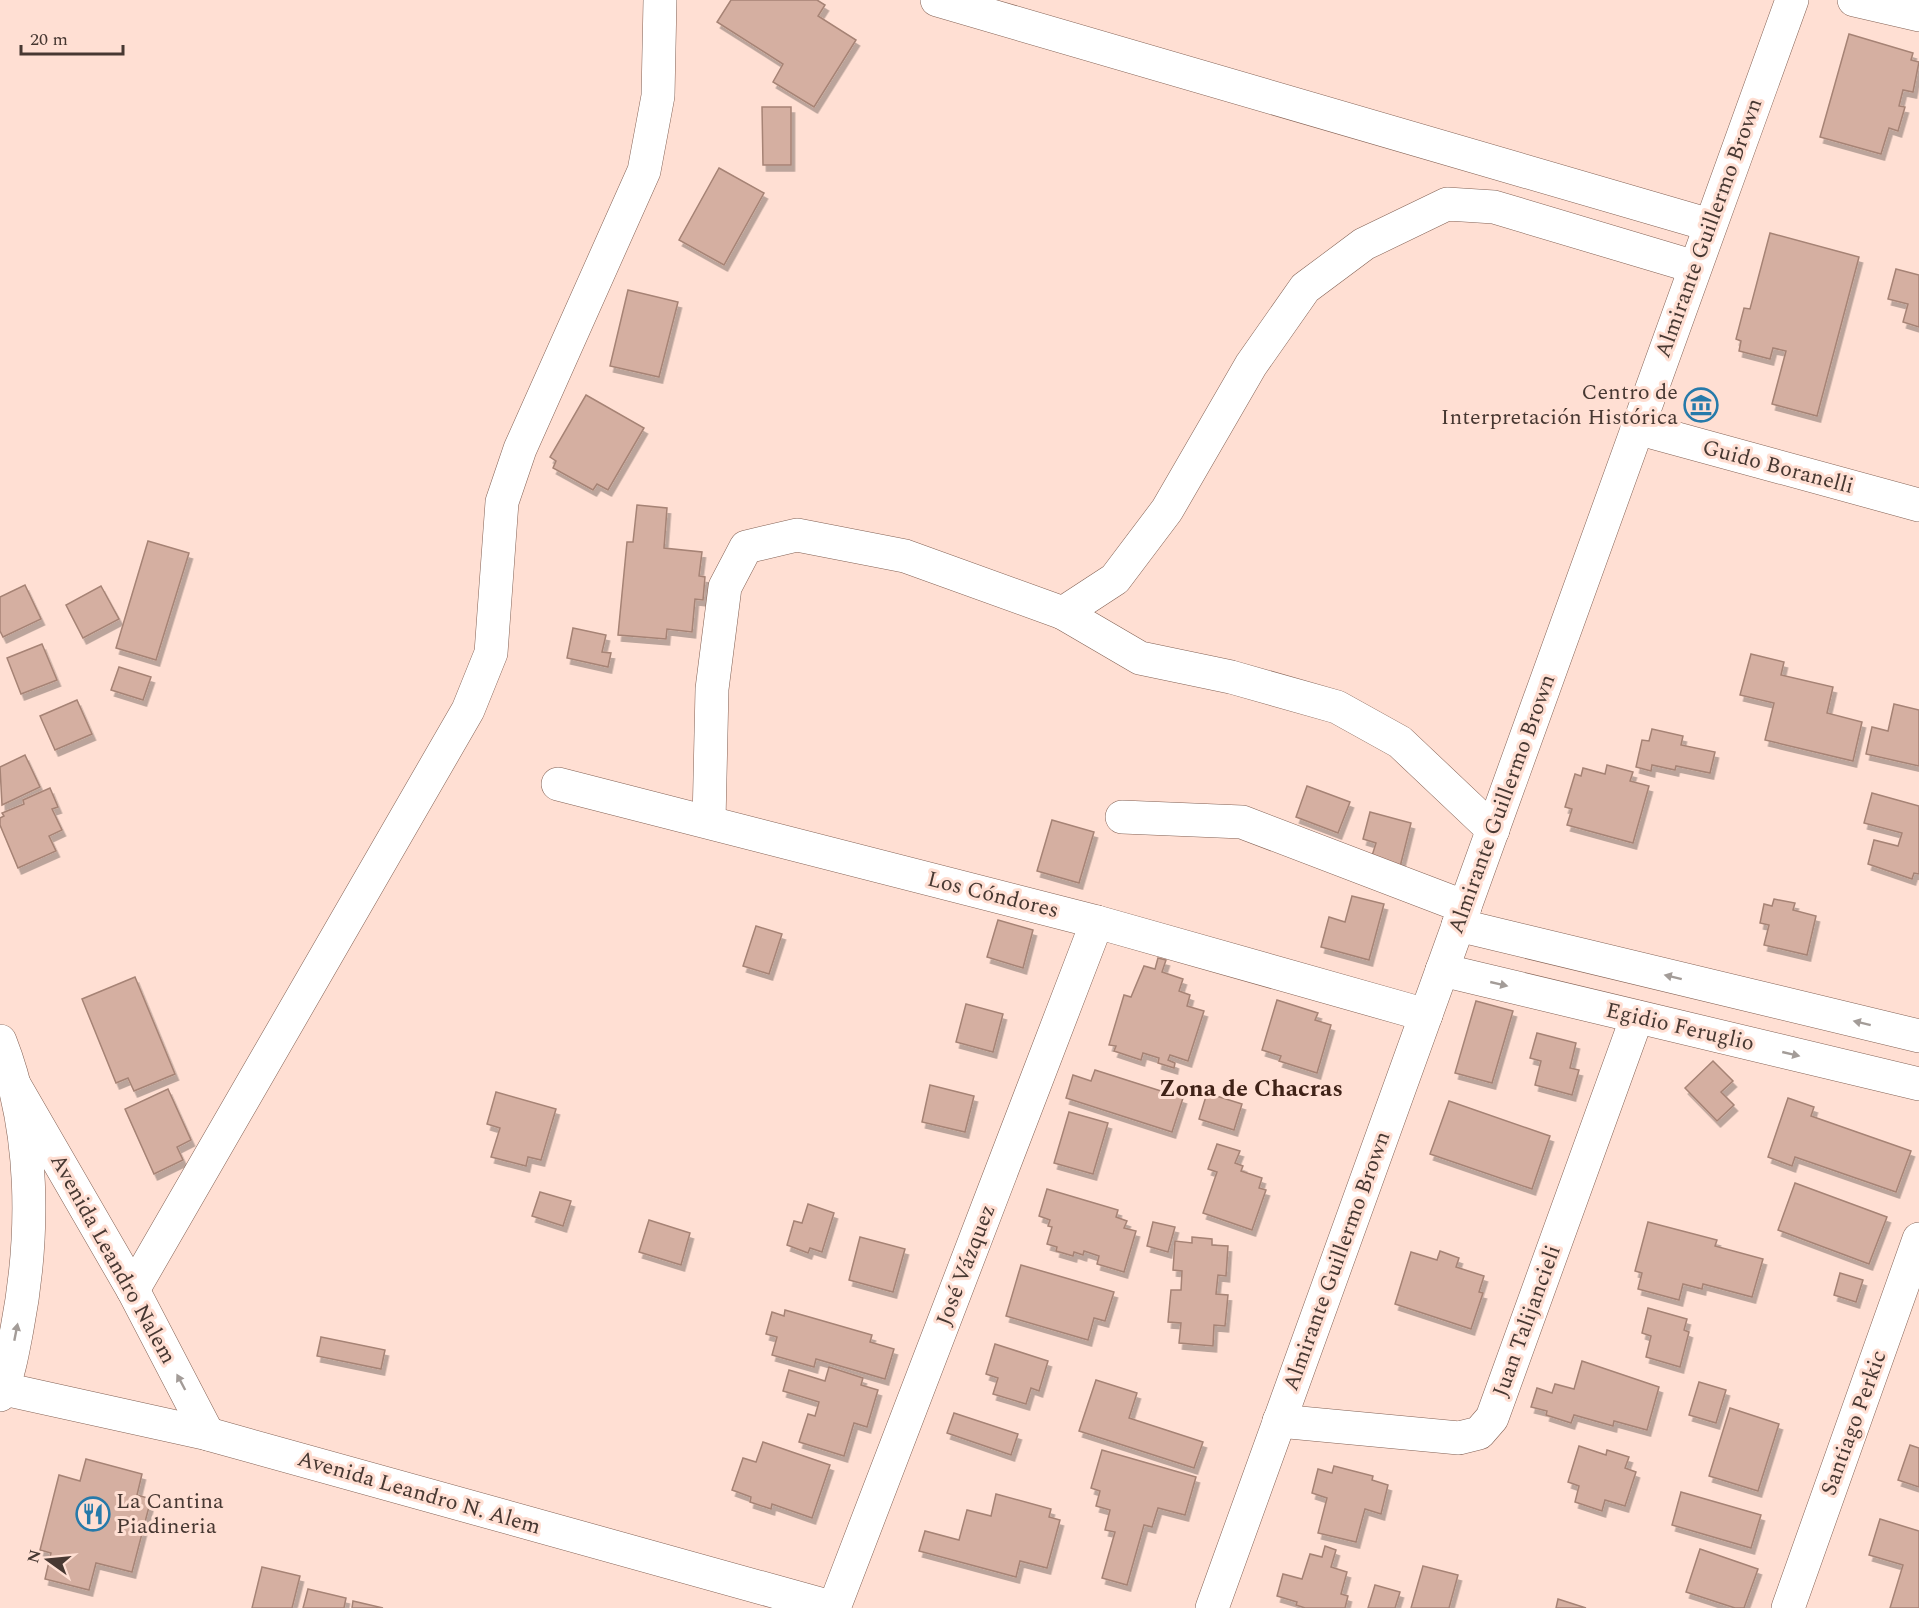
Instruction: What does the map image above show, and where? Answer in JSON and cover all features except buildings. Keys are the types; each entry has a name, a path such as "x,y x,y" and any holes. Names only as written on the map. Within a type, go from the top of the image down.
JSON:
{"street":[{"path":"133,1290 468,710 491,653 502,502 520,448 644,171 658,96 660,0"},
{"path":"937,0 1710,225"},
{"name":"Almirante Guillermo Brown","path":"1212,1608 1792,0"},
{"path":"1854,0 1919,15"},
{"path":"1063,613 1115,579 1167,510 1251,365 1305,288 1364,244 1447,204 1494,207 1695,267"},
{"name":"Guido Boranelli","path":"1637,428 1919,505"},
{"path":"709,822 712,689 725,587 746,547 797,535 905,556 1063,613 1140,658 1231,677 1337,707 1400,742 1492,830"},
{"name":"Los Cóndores","path":"558,784 1097,922 1426,1015"},
{"name":"Egidio Feruglio","path":"1122,817 1242,822 1461,916 1919,1036"},
{"name":"José Vázquez","path":"834,1608 1097,922"},
{"name":"Egidio Feruglio","path":"1442,970 1919,1084"},
{"name":"Juan Talijancieli","path":"1279,1421 1459,1438 1479,1433 1491,1418 1637,1017"},
{"path":"0,1041 15,1086 23,1129 28,1222 21,1311 1,1391"},
{"name":"Avenida Leandro Nalem","path":"15,1086 133,1290 208,1434"},
{"name":"Santiago Perkic","path":"1788,1608 1919,1239"},
{"name":"Avenida Leandro N. Alem","path":"1,1391 208,1434 834,1608"}],"place":[{"name":"Centro de Interpretación Histórica","path":"1701,405"},
{"name":"La Cantina Piadineria","path":"93,1514"}],"district":[{"name":"Zona de Chacras","path":"1251,1089"}]}
